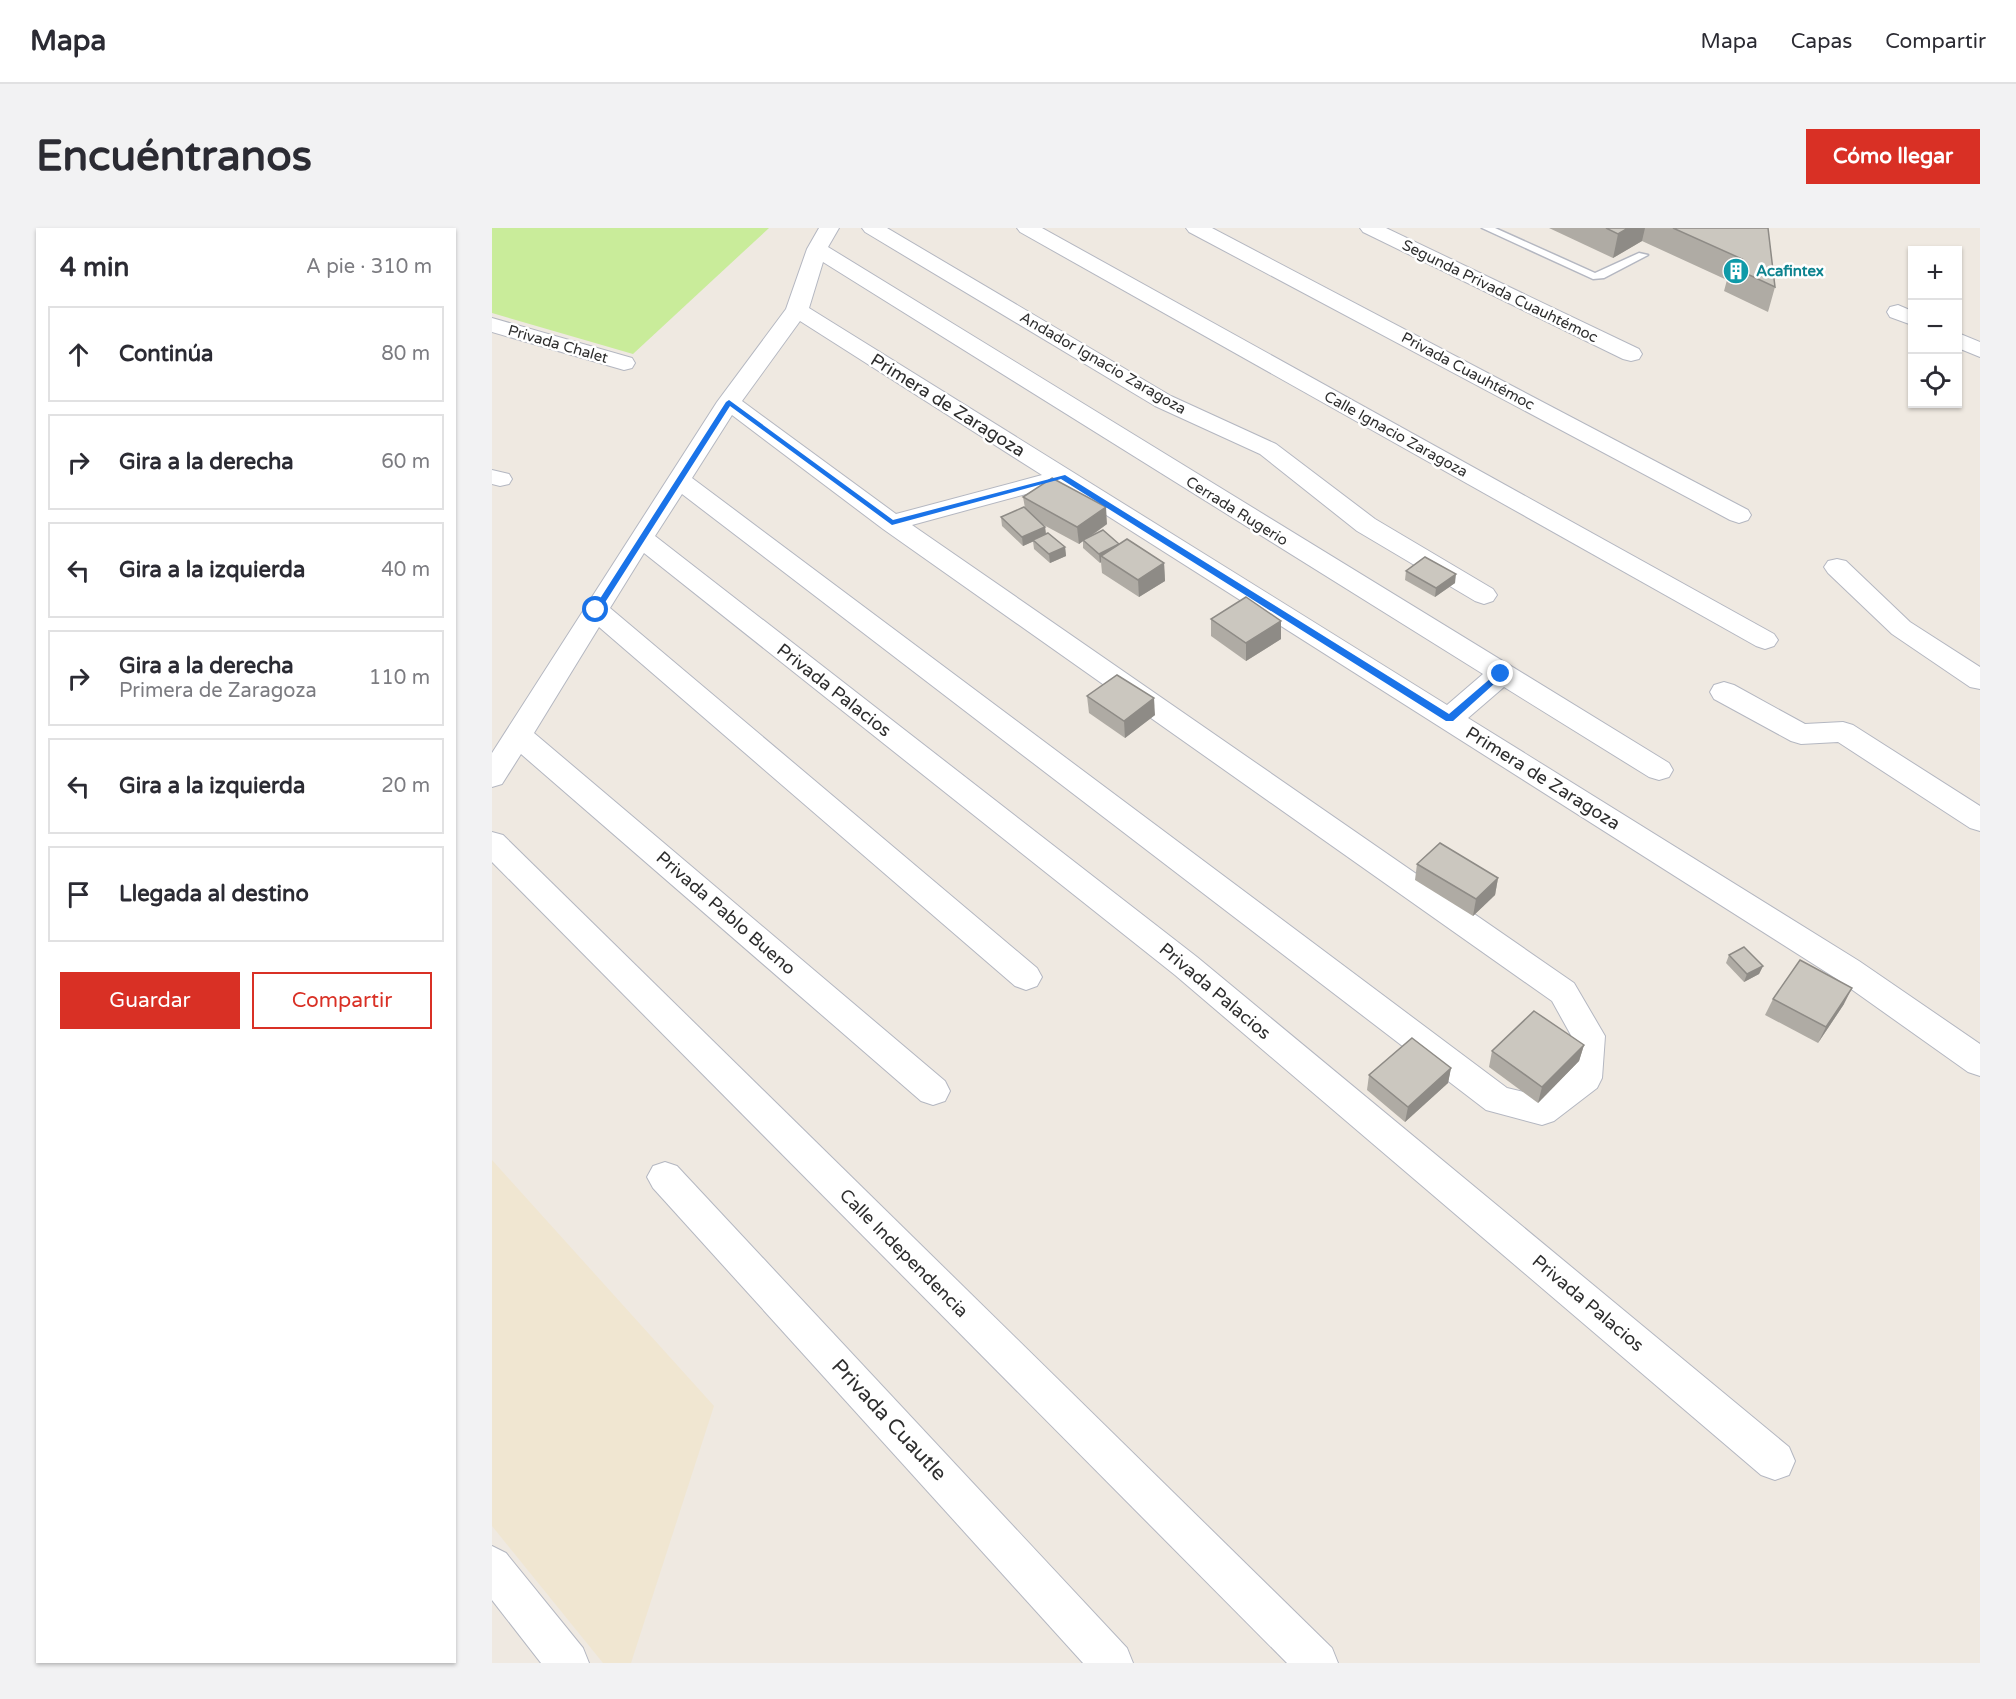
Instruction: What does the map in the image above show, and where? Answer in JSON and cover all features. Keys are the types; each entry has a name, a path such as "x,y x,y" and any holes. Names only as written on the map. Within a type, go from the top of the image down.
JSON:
{"street":[{"path":"492,777 729,402 797,310 817,249 829,228"},
{"name":"Andador Ignacio Zaragoza","path":"873,228 1163,401 1268,449 1366,525 1484,595"},
{"name":"Calle Ignacio Zaragoza","path":"1027,228 1765,640"},
{"name":"Privada Cuauhtémoc","path":"1196,228 1739,515"},
{"name":"Segunda Privada Cuauhtémoc","path":"1370,228 1631,354"},
{"name":"Cerrada Rugerio","path":"817,249 1659,770"},
{"name":"Primera de Zaragoza","path":"797,310 1848,970 1980,1062"},
{"name":"Privada Chalet","path":"492,325 624,363"},
{"path":"1962,342 1980,350"},
{"path":"679,480 1498,1100 1542,1111 1585,1078 1588,1036 1563,992 892,523 729,402"},
{"path":"892,523 1062,477"},
{"name":"Privada Palacios","path":"641,538 1186,966 1775,1461"},
{"path":"1837,567 1901,628 1980,680"},
{"path":"596,610 1026,978"},
{"path":"1449,719 1501,674"},
{"path":"1724,692 1801,734 1843,732 1980,820"},
{"name":"Privada Pablo Bueno","path":"519,736 933,1091"},
{"name":"Calle Independencia","path":"492,843 1317,1663"},
{"name":"Privada Cuautle","path":"665,1178 1112,1663"},
{"path":"492,1567 568,1663"}],"lane":[{"path":"1487,228 1593,276 1600,276 1643,255"}],"shaded area":[{"path":"492,1160 714,1406 631,1663 603,1663 492,1526"}],"green space":[{"path":"492,228 769,228 633,354 492,313"}],"building":[{"path":"1606,228 1628,228 1618,234"},
{"path":"1673,228 1768,228 1775,287 1730,266 1742,259"},
{"path":"1052,478 1106,507 1077,527 1023,497"},
{"path":"1024,507 1045,527 1022,537 1001,517"},
{"path":"1103,530 1119,544 1099,554 1083,540"},
{"path":"1048,533 1065,547 1049,554 1033,540"},
{"path":"1127,539 1164,563 1138,580 1101,556"},
{"path":"1425,557 1456,574 1436,588 1406,571"},
{"path":"1246,597 1281,621 1246,643 1211,619"},
{"path":"1117,675 1154,698 1124,721 1087,696"},
{"path":"1440,843 1498,878 1476,899 1417,864"},
{"path":"1744,947 1763,966 1747,974 1729,955"},
{"path":"1800,960 1852,988 1826,1027 1773,999"},
{"path":"1534,1011 1584,1045 1542,1087 1492,1051"},
{"path":"1412,1038 1451,1068 1408,1107 1369,1075"}],"place":[{"name":"Acafintex","path":"1736,271"}],"route":[{"path":"596,610 729,402 892,523 1016,487 1062,477 1449,719 1501,674"}]}
